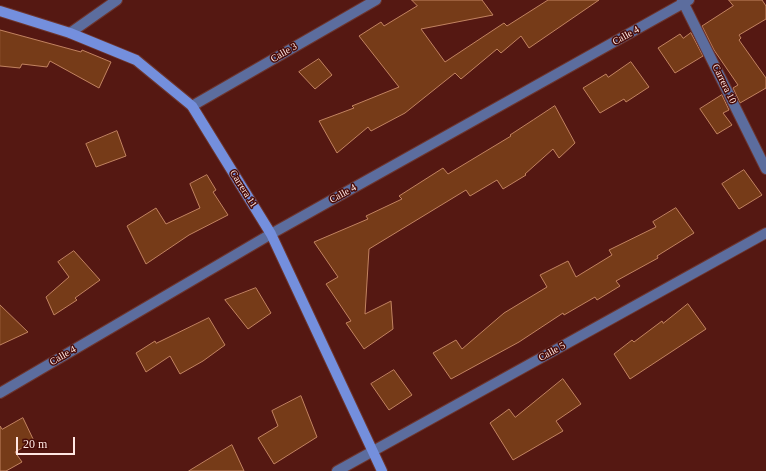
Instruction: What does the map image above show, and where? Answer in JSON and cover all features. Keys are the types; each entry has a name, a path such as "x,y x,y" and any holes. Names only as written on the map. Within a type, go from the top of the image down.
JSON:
{"street":[{"path":"70,33 117,0"},
{"name":"Calle 3","path":"192,106 376,0"},
{"name":"Carrera 10","path":"685,1 766,168"},
{"name":"Calle 4","path":"0,393 271,234 685,1"},
{"name":"Carrera 11","path":"0,11 70,33 136,60 192,106 271,234 382,471"},
{"name":"Calle 5","path":"337,471 766,233"}],"building":[{"path":"412,0 482,0 493,15 421,29 445,62 504,23 507,26 548,0 599,0 529,48 521,36 501,53 497,49 461,79 455,73 405,113 371,131 368,127 337,153 319,121 354,108 352,106 399,87 359,36 381,22 384,26 417,6"},
{"path":"729,0 762,0 766,6 766,19 739,35 741,38 739,40 766,78 766,88 740,103 733,88 738,85 714,50 702,26 733,6"},
{"path":"0,30 81,52 82,50 111,62 99,88 50,61 47,67 22,64 20,68 0,66"},
{"path":"691,33 703,56 675,73 658,48 680,34 683,38"},
{"path":"319,59 332,75 315,89 299,72"},
{"path":"631,62 649,87 626,102 624,99 600,113 583,88 606,74 608,77"},
{"path":"722,95 729,110 723,113 732,125 717,134 700,109"},
{"path":"555,106 575,143 559,158 553,149 525,174 526,175 503,189 497,180 470,196 466,190 369,249 365,314 391,301 393,329 364,349 346,323 351,321 326,284 338,277 314,242 368,219 366,216 402,199 399,196 443,168 448,174 511,136 510,135"},
{"path":"117,131 126,156 96,167 86,144"},
{"path":"744,170 762,195 739,209 722,184"},
{"path":"207,175 216,190 213,192 228,215 189,235 146,264 127,226 156,208 166,224 200,208 190,184"},
{"path":"676,208 694,233 657,256 658,258 616,281 620,286 597,300 595,297 564,315 563,313 519,342 451,379 433,353 456,340 462,349 504,313 547,287 540,275 568,261 576,277 612,255 609,250 656,227 653,222"},
{"path":"74,251 100,280 75,298 77,300 54,315 46,297 69,277 58,262"},
{"path":"256,288 271,313 248,329 225,300"},
{"path":"688,304 706,329 630,379 614,354 632,340 634,342 662,321 663,323"},
{"path":"0,305 28,332 0,345"},
{"path":"209,318 225,345 203,361 180,374 170,356 146,372 136,353 155,341 156,343"},
{"path":"394,370 412,395 389,410 371,384"},
{"path":"563,379 581,404 556,421 563,431 513,460 490,423 509,409 515,417"},
{"path":"301,396 317,437 274,464 258,438 278,426 272,411"},
{"path":"23,418 34,441 15,452 22,462 6,471 0,471 0,426 2,429"},
{"path":"232,445 244,471 189,471"}]}
